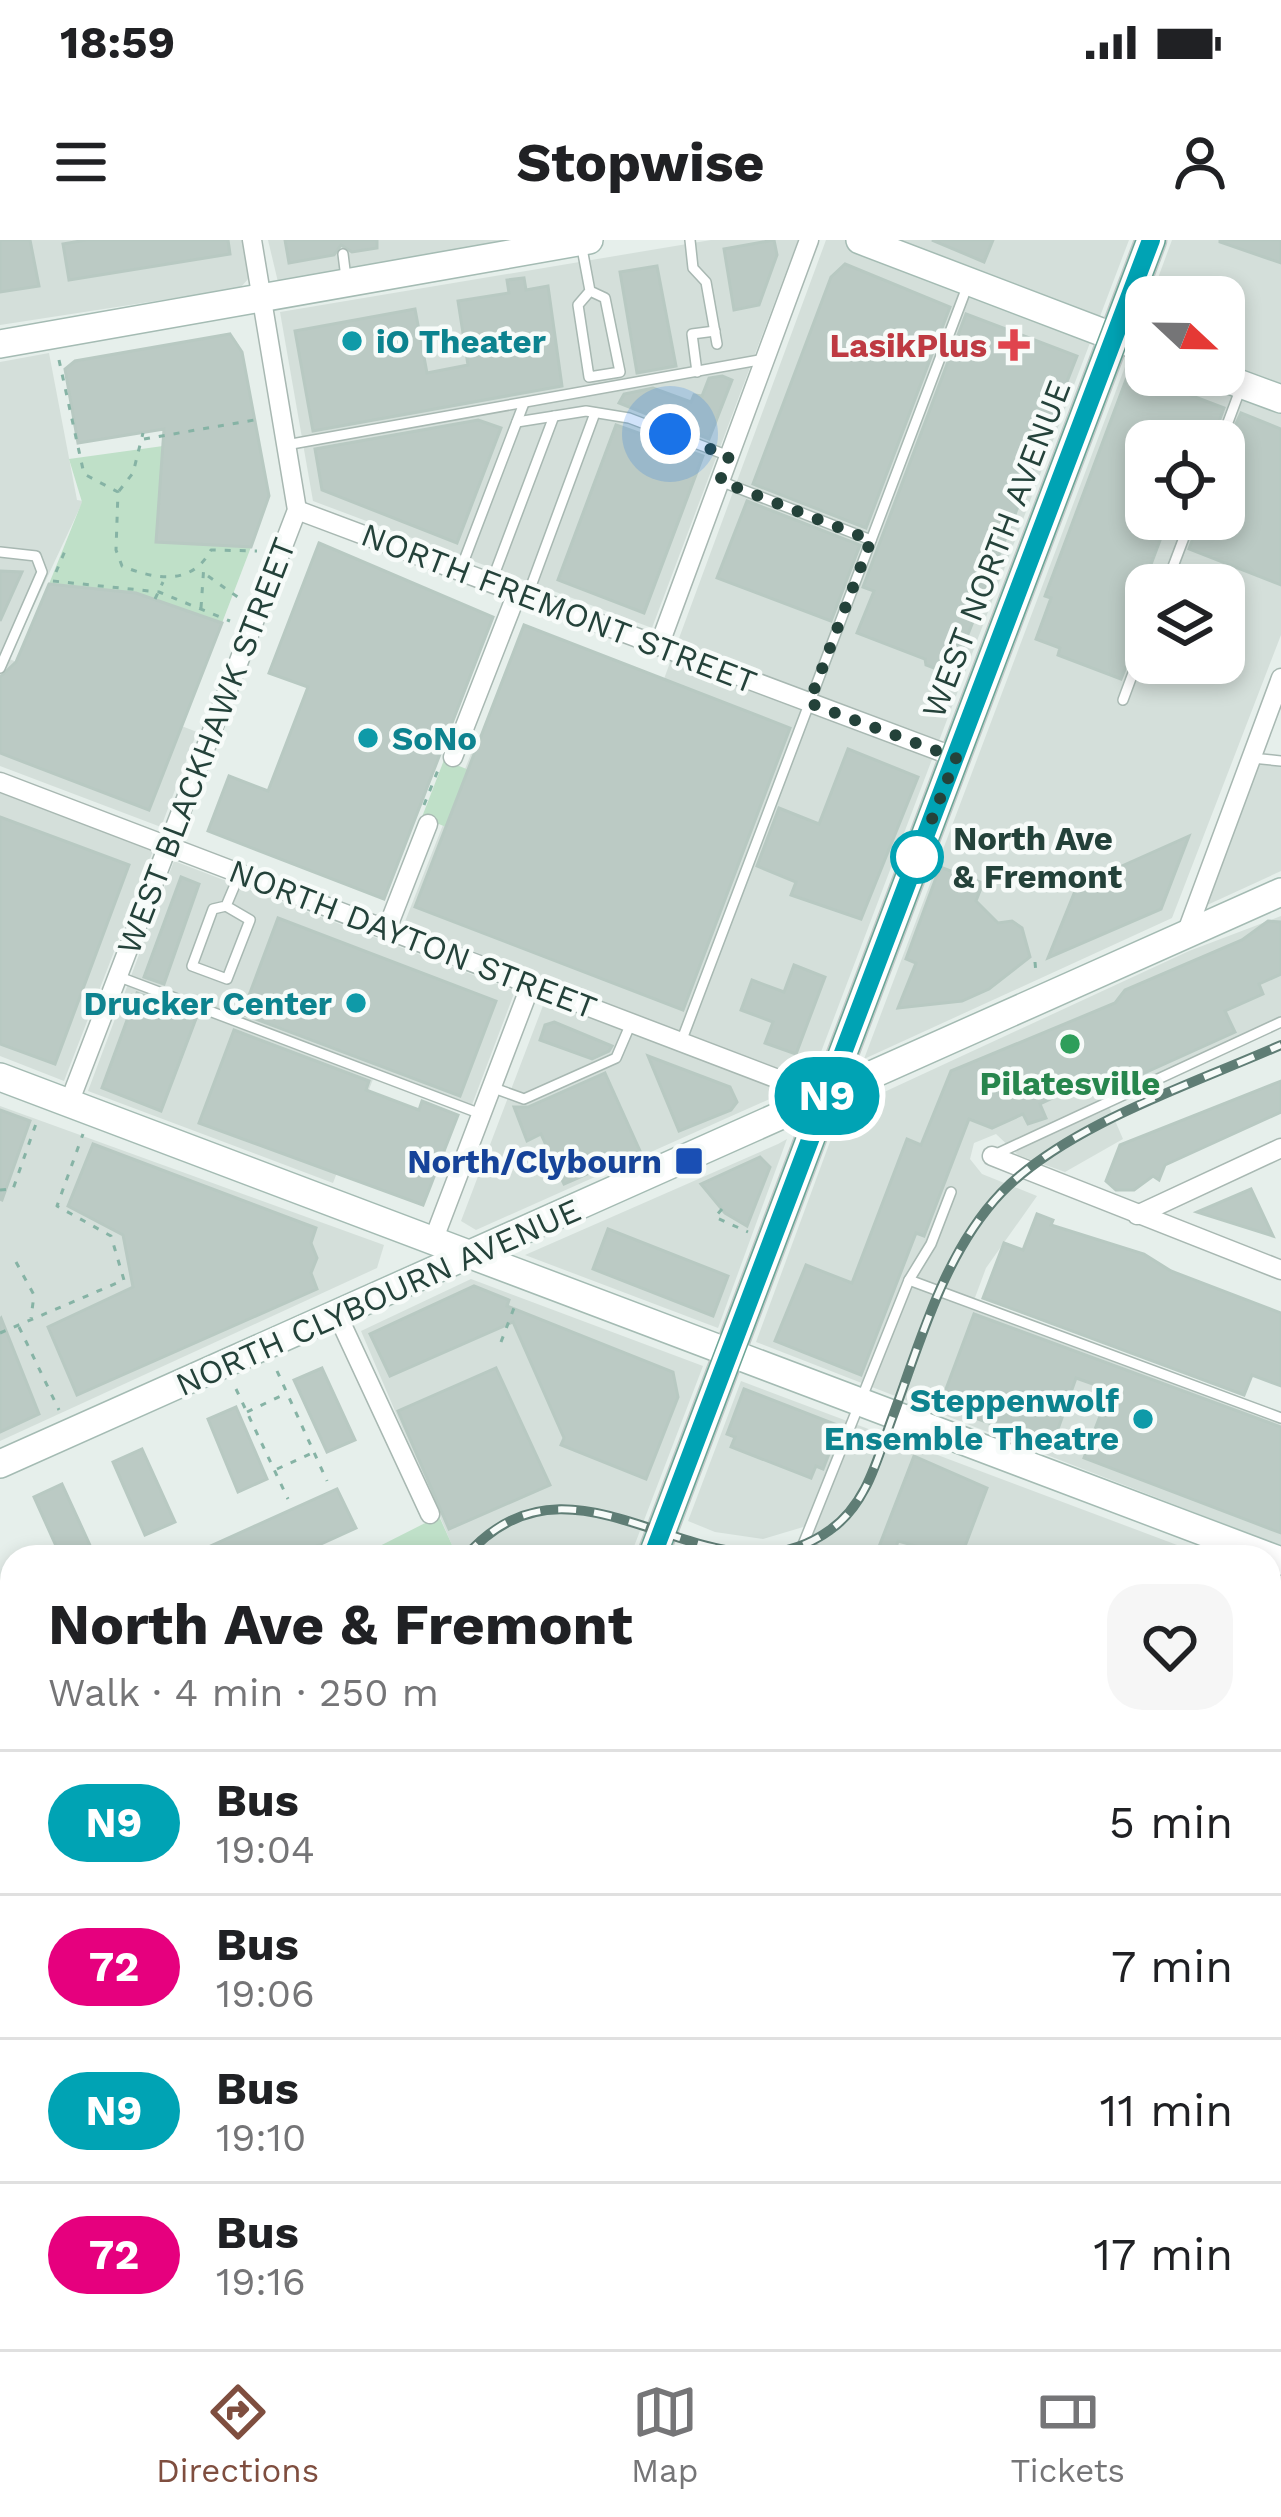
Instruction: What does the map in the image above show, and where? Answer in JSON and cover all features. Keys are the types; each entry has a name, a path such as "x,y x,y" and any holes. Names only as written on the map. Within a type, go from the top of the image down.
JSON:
{"main road":[{"path":"860,240 1125,341"},
{"name":"WEST NORTH AVENUE","path":"657,1545 1151,240"},
{"path":"0,344 585,241"},
{"path":"1245,386 1281,400"},
{"name":"NORTH CLYBOURN AVENUE","path":"0,1464 1281,892"},
{"path":"0,1077 1239,1545"}],"street":[{"name":"WEST BLACKHAWK STREET","path":"69,1103 297,510 252,240"},
{"path":"658,646 809,240"},
{"name":"NORTH FREMONT STREET","path":"297,510 956,758"},
{"path":"453,758 522,595"},
{"path":"1186,934 1281,678"},
{"name":"NORTH DAYTON STREET","path":"0,782 826,1097"},
{"path":"387,928 428,824"},
{"path":"433,1241 531,984"},
{"path":"1137,1215 1281,1148"},
{"path":"992,1156 1281,1270"},
{"path":"337,1314 430,1514"}],"lane":[{"path":"690,240 693,268 706,282 717,344"},
{"path":"585,241 590,291 578,305 589,377 620,372 605,298 590,291"},
{"path":"343,254 347,283"},
{"path":"681,1042 969,281"},
{"path":"697,372 692,334 715,331"},
{"path":"286,446 766,358"},
{"path":"460,571 524,403"},
{"path":"517,422 595,412 629,418 729,456"},
{"path":"522,595 595,412"},
{"path":"490,583 554,416"},
{"path":"720,481 871,540"},
{"path":"0,552 35,556 42,572 0,668"},
{"path":"1123,700 1129,684"},
{"path":"1252,758 1281,761"},
{"path":"226,906 240,873"},
{"path":"226,906 250,920 227,979 192,966 213,909 226,906"},
{"path":"117,976 481,1114"},
{"path":"491,1087 524,1099 616,1058 631,1022"},
{"path":"992,1156 1281,1022"},
{"path":"803,1545 909,1280 931,1244 951,1192"},
{"path":"909,1280 1281,1418"}],"path":[{"path":"59,360 85,474 118,492"},
{"path":"257,551 211,550 204,562 163,580 122,566 116,550 118,492 133,473 144,436 265,418"},
{"path":"201,610 207,575 204,562"},
{"path":"207,575 239,598"},
{"path":"53,579 62,586 159,592 230,621"},
{"path":"155,599 163,580"},
{"path":"428,824 419,820 445,754 453,758"},
{"path":"1035,962 1036,976"},
{"path":"0,1190 13,1189 38,1118"},
{"path":"0,1333 124,1280 111,1236 57,1206 83,1134"},
{"path":"722,1209 715,1217 749,1232"},
{"path":"16,1262 34,1295 30,1320"},
{"path":"501,1342 518,1300"},
{"path":"19,1325 60,1412"},
{"path":"277,1371 327,1481"},
{"path":"236,1389 288,1499"},
{"path":"247,1412 287,1393"},
{"path":"275,1471 314,1453"}],"shaded area":[{"path":"0,240 242,240 249,278 240,288 0,325"},
{"path":"268,240 549,240 278,282"},
{"path":"711,240 798,240 652,628 313,501 280,312"},
{"path":"826,240 1129,240 810,1081 476,1230 461,1221 552,982 404,924 478,736 623,790"},
{"path":"1172,240 1281,240 1281,635 1172,918 864,1059 1125,367 1125,396 1245,396 1245,276 1159,276"},
{"path":"49,353 77,500 83,501 9,659 197,732 161,827 0,766 0,362"},
{"path":"1261,760 1281,761 1281,871 1205,906"},
{"path":"0,792 153,851 64,1081 0,1056"},
{"path":"174,861 515,991 470,1110 375,1074 333,1183 88,1091"},
{"path":"1281,916 1281,1022 1107,1102 1123,1139 1065,1172 1018,1155 996,1134 974,1143 970,1159 982,1174 1037,1196 986,1268 973,1303 1281,1418 1281,1545 756,1342 841,1112 1189,951"},
{"path":"0,1106 384,1245 377,1268 0,1441"},
{"path":"787,1139 718,1328 525,1255 778,1144"},
{"path":"471,1279 703,1366 635,1545 452,1545 361,1331"},
{"path":"741,1381 1177,1545 803,1545 810,1525 763,1539 715,1532 688,1521"}],"green space":[{"path":"163,446 156,542 251,547 222,623 136,593 49,584 82,502 69,459"},
{"path":"444,760 469,770 446,827 422,817"},
{"path":"439,1516 452,1545 382,1545"}],"building":[{"path":"0,240 30,240 39,286 0,292"},
{"path":"228,240 230,254 69,280 63,244"},
{"path":"285,240 377,240 377,248 352,252 341,245 334,255 289,263"},
{"path":"774,240 777,255 759,305 734,310 724,249"},
{"path":"932,240 993,240 984,262"},
{"path":"1281,240 1281,263 1220,242"},
{"path":"845,264 950,307 866,528 753,484 831,277"},
{"path":"657,266 676,366 637,373 620,272"},
{"path":"524,278 526,290 548,286 562,386 313,431 295,331 415,309 427,373 468,365 458,301 509,293 507,280"},
{"path":"966,314 1077,356 952,675 926,665 925,659 857,633 874,591 863,587"},
{"path":"230,334 242,352 269,496 251,547 156,542 164,429 78,443 65,369 75,361"},
{"path":"709,378 732,380 709,439 619,403 624,394 653,388 691,402 694,395 702,396"},
{"path":"1125,383 1125,396 1192,396 1224,408 1220,420 1125,420 1125,540 1160,540 1151,564 1125,564 1125,669 1121,679 1058,655 1060,648 1036,639 1051,598 1045,596"},
{"path":"1241,413 1281,429 1281,585 1245,571 1245,564 1227,564 1189,549 1192,540 1245,540 1245,420 1238,420"},
{"path":"478,420 501,428 457,543 322,490 315,449"},
{"path":"616,425 703,456 644,613 558,580"},
{"path":"747,501 860,545 831,621 717,578"},
{"name":"SoNo","path":"319,543 493,617 384,899 208,831 229,776 268,791 308,687 269,673"},
{"path":"0,571 22,572 0,621"},
{"path":"49,584 136,593 222,623 149,810 0,753 0,677 16,662"},
{"path":"524,625 790,728 683,1010 415,907"},
{"path":"848,749 918,777 861,919 791,895 796,882 757,866 779,808 819,824"},
{"path":"0,817 129,865 55,1064 0,1044"},
{"path":"1189,836 1161,909 1048,958 1077,886"},
{"path":"940,867 983,883 976,901 998,923 1012,921 1022,928 1030,957 989,989 962,1001 898,1008 916,963 906,959"},
{"path":"181,877 199,884 164,984 144,977"},
{"name":"Drucker Center","path":"278,918 496,1001 460,1096 242,1014"},
{"path":"1268,921 1281,922 1281,974 1259,984 1263,994 1225,1011 1235,1032 1111,1088 1104,1074 1040,1104 1046,1118 1028,1124 1023,1114 992,1128 969,1119 924,1236 916,1233 861,1375 775,1341 806,1265 852,1283 907,1139 921,1145 951,1071 1115,1003 1125,990 1242,940"},
{"path":"794,965 825,977 796,1054 765,1043 773,1022 741,1010 752,980 784,992"},
{"path":"137,993 197,1016 161,1111 102,1088"},
{"path":"554,1022 612,1046 592,1059 540,1040 545,1025"},
{"path":"234,1030 369,1081 366,1090 419,1110 422,1101 458,1115 423,1205 199,1123"},
{"path":"648,1056 730,1087 737,1102 731,1110 679,1131"},
{"path":"605,1073 640,1151 564,1184 541,1134 527,1141 514,1107 528,1107"},
{"path":"1281,1081 1281,1112 1165,1165 1159,1180 1153,1176 1134,1190 1116,1190 1106,1181 1120,1145"},
{"path":"0,1110 30,1121 2,1200 0,1199"},
{"path":"93,1144 316,1228 311,1243 317,1258 311,1273 317,1289 77,1395 48,1327 133,1287 123,1235 68,1206"},
{"path":"760,1157 770,1167 747,1226 725,1213 701,1184"},
{"path":"1251,1189 1273,1236 1197,1212"},
{"path":"1037,1214 1053,1220 1051,1225 1144,1254 1171,1271 1281,1313 1281,1386 1252,1375 1244,1395 983,1298 1004,1243 1023,1250"},
{"path":"608,1229 728,1276 713,1316 593,1269"},
{"path":"474,1286 509,1300 507,1306 673,1372 678,1397 646,1479 561,1445 564,1438 513,1322 390,1376 370,1334"},
{"path":"974,1314 1281,1427 1281,1533 1084,1458 1110,1390 1076,1378 1052,1446 940,1405"},
{"path":"0,1319 39,1414 0,1432"},
{"path":"322,1368 355,1440 327,1452 294,1380"},
{"path":"496,1368 550,1485 449,1529 398,1411"},
{"path":"744,1389 840,1426 823,1469 816,1466 811,1478 731,1447 735,1437 727,1434"},
{"path":"236,1407 267,1479 238,1492 208,1419"},
{"path":"142,1449 175,1522 145,1535 113,1462"},
{"path":"914,1456 987,1488 965,1545 898,1541 897,1545 880,1545"},
{"path":"62,1484 90,1545 56,1545 34,1497"},
{"path":"337,1489 356,1528 319,1545 213,1545"}],"railway":[{"path":"796,1545 842,1520 869,1481 948,1272 1001,1193 1029,1168 1096,1126 1281,1045"},
{"path":"480,1545 508,1522 553,1510 599,1514 706,1545"}],"bus line":[{"name":"N9","path":"657,1545 1151,240"}],"place":[{"name":"iO Theater","path":"352,341"},
{"name":"LasikPlus","path":"1014,345"},
{"name":"SoNo","path":"368,738"},
{"name":"North Ave & Fremont","path":"917,857"},
{"name":"Drucker Center","path":"356,1003"},
{"name":"Pilatesville","path":"1070,1044"},
{"name":"North/Clybourn","path":"689,1161"},
{"name":"Steppenwolf Ensemble Theatre","path":"1143,1419"}],"route":[{"path":"670,434 729,456 720,481 871,540 809,703 956,758 917,857"}]}
